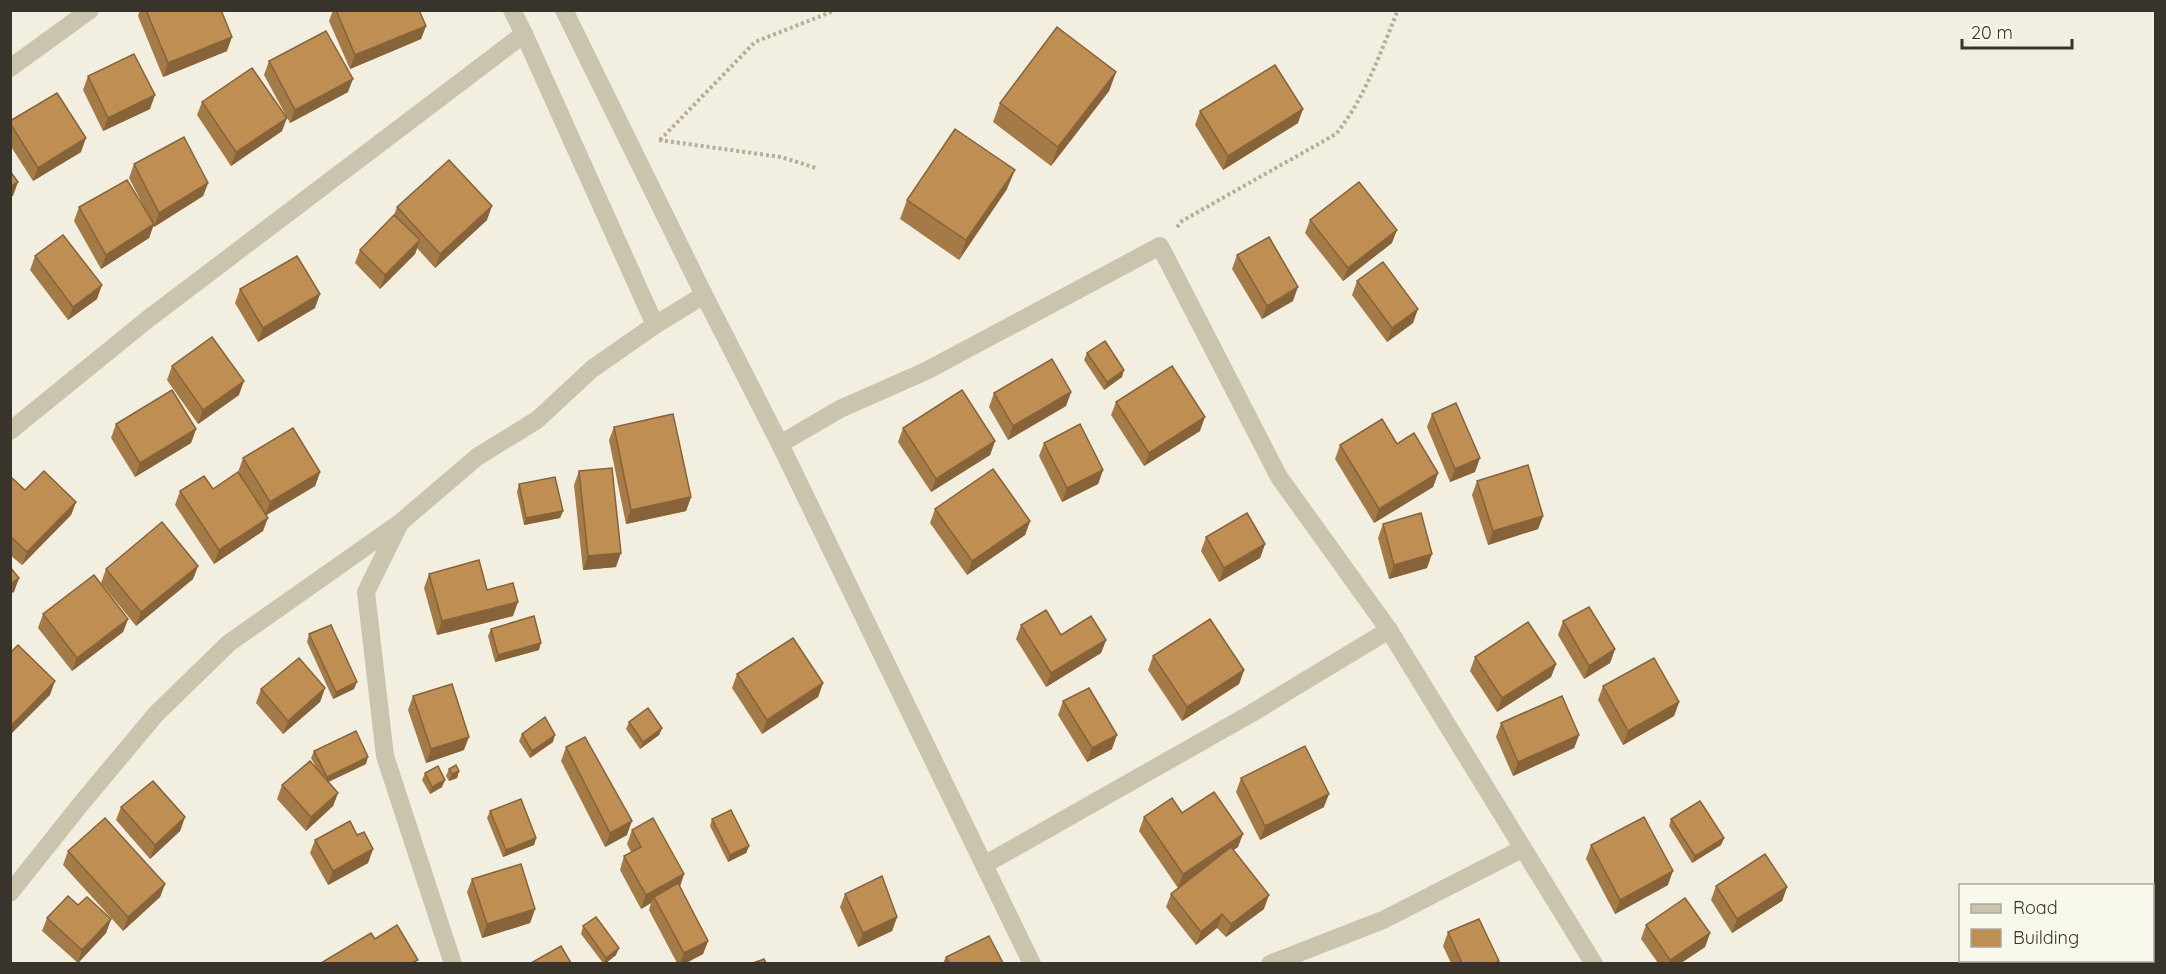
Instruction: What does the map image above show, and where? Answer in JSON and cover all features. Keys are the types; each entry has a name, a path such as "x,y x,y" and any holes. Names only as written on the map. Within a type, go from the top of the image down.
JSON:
{"street":[{"path":"10,68 90,10"},
{"path":"512,10 655,325"},
{"path":"564,10 780,444 1032,963"},
{"path":"10,431 148,319 524,34"},
{"path":"780,444 840,409 926,371 1160,246 1279,477 1389,630 1593,963"},
{"path":"10,893 156,714 229,643 401,522 477,457 537,420 592,369 655,325 704,295"},
{"path":"401,522 366,592 385,756 453,963"},
{"path":"984,865 1252,712 1389,630"},
{"path":"1270,963 1383,920 1522,849"}],"path":[{"path":"660,140 755,42 836,10"},
{"path":"1160,246 1182,221 1336,134 1361,97 1398,10"},
{"path":"625,135 782,157 816,168"}],"building":[{"path":"146,10 221,10 232,37 168,63"},
{"path":"336,10 419,10 426,26 355,55"},
{"path":"1057,27 1116,72 1058,147 1000,103"},
{"path":"326,31 353,79 295,110 269,61"},
{"path":"134,54 155,95 108,118 88,76"},
{"path":"1275,65 1303,109 1228,156 1200,111"},
{"path":"252,68 287,118 236,152 202,102"},
{"path":"57,93 86,138 38,168 10,121"},
{"path":"955,129 1015,170 966,240 907,200"},
{"path":"184,137 208,183 159,213 134,164"},
{"path":"449,160 492,206 440,254 397,207"},
{"path":"10,171 18,182 10,187"},
{"path":"127,180 154,224 106,255 79,207"},
{"path":"1359,182 1397,230 1348,268 1310,220"},
{"path":"394,215 420,240 385,275 360,250"},
{"path":"63,235 102,285 73,307 35,256"},
{"path":"1269,237 1298,287 1267,306 1237,255"},
{"path":"297,256 320,294 263,328 240,289"},
{"path":"1383,262 1418,309 1392,328 1357,281"},
{"path":"212,337 244,381 203,410 172,366"},
{"path":"1105,341 1124,370 1107,382 1087,353"},
{"path":"1052,359 1071,392 1013,426 994,393"},
{"path":"1172,366 1205,417 1149,453 1116,402"},
{"path":"172,390 196,429 140,463 116,424"},
{"path":"962,390 995,441 936,479 903,428"},
{"path":"1456,403 1480,458 1455,469 1432,414"},
{"path":"673,414 691,497 631,510 614,427"},
{"path":"1382,419 1397,444 1414,433 1438,473 1379,509 1340,445"},
{"path":"1080,424 1103,470 1067,488 1044,443"},
{"path":"293,428 320,472 270,502 243,458"},
{"path":"1528,465 1543,516 1493,531 1477,481"},
{"path":"612,468 621,553 588,556 579,471"},
{"path":"993,469 1030,521 972,561 935,509"},
{"path":"44,471 76,502 27,552 10,536 10,476 25,490"},
{"path":"238,472 268,518 219,550 180,491 204,476 213,489"},
{"path":"555,477 563,511 526,518 519,484"},
{"path":"1247,513 1265,544 1224,568 1206,537"},
{"path":"1421,513 1432,554 1394,565 1383,524"},
{"path":"162,522 198,566 141,612 106,569"},
{"path":"479,560 487,590 513,583 518,602 442,621 429,574"},
{"path":"10,567 19,578 10,584"},
{"path":"94,575 128,619 77,658 43,614"},
{"path":"1589,607 1615,649 1589,666 1563,621"},
{"path":"1046,610 1061,635 1091,616 1106,640 1051,673 1021,625"},
{"path":"534,616 541,643 498,655 491,629"},
{"path":"1210,619 1244,670 1187,707 1153,656"},
{"path":"1528,622 1556,664 1502,698 1475,657"},
{"path":"331,625 357,682 336,692 309,634"},
{"path":"793,638 823,683 767,720 737,674"},
{"path":"18,645 55,681 10,727 10,653"},
{"path":"299,658 325,688 288,721 261,689"},
{"path":"1654,658 1679,702 1628,731 1603,686"},
{"path":"452,684 469,737 431,749 413,696"},
{"path":"1089,688 1117,735 1092,748 1063,701"},
{"path":"1562,696 1579,735 1518,762 1501,723"},
{"path":"648,708 662,728 643,742 629,722"},
{"path":"545,717 555,735 532,751 522,734"},
{"path":"356,731 368,757 327,777 314,751"},
{"path":"585,737 632,821 610,833 566,747"},
{"path":"1305,746 1329,794 1265,826 1241,778"},
{"path":"310,761 338,793 311,817 282,785"},
{"path":"456,765 459,771 452,774 449,769"},
{"path":"438,766 445,780 432,787 425,773"},
{"path":"153,781 185,817 155,845 121,807"},
{"path":"1214,792 1243,834 1183,874 1144,817 1172,798 1182,813"},
{"path":"521,799 536,838 506,850 490,811"},
{"path":"1700,801 1724,838 1695,856 1671,819"},
{"path":"731,810 749,846 730,855 712,819"},
{"path":"1644,817 1673,871 1620,900 1591,845"},
{"path":"105,818 165,884 128,917 68,851"},
{"path":"653,818 684,874 646,895 624,856 641,847 632,830"},
{"path":"350,821 357,835 364,832 373,849 333,871 315,840"},
{"path":"1231,847 1269,895 1231,924 1222,914 1201,932 1171,894"},
{"path":"1765,854 1787,887 1737,919 1716,886"},
{"path":"521,864 535,909 487,924 472,879"},
{"path":"882,876 897,917 863,933 845,894"},
{"path":"678,883 708,941 684,953 654,897"},
{"path":"68,896 78,905 87,897 111,919 82,950 47,918"},
{"path":"1685,898 1710,933 1670,960 1646,925"},
{"path":"596,917 619,948 606,958 583,926"},
{"path":"1479,919 1499,961 1462,963 1448,932"},
{"path":"397,925 418,960 412,963 321,963 371,933 375,939"},
{"path":"989,936 1003,963 949,963 946,957"},
{"path":"561,946 571,963 531,963"},
{"path":"764,959 766,963 753,963"}]}
